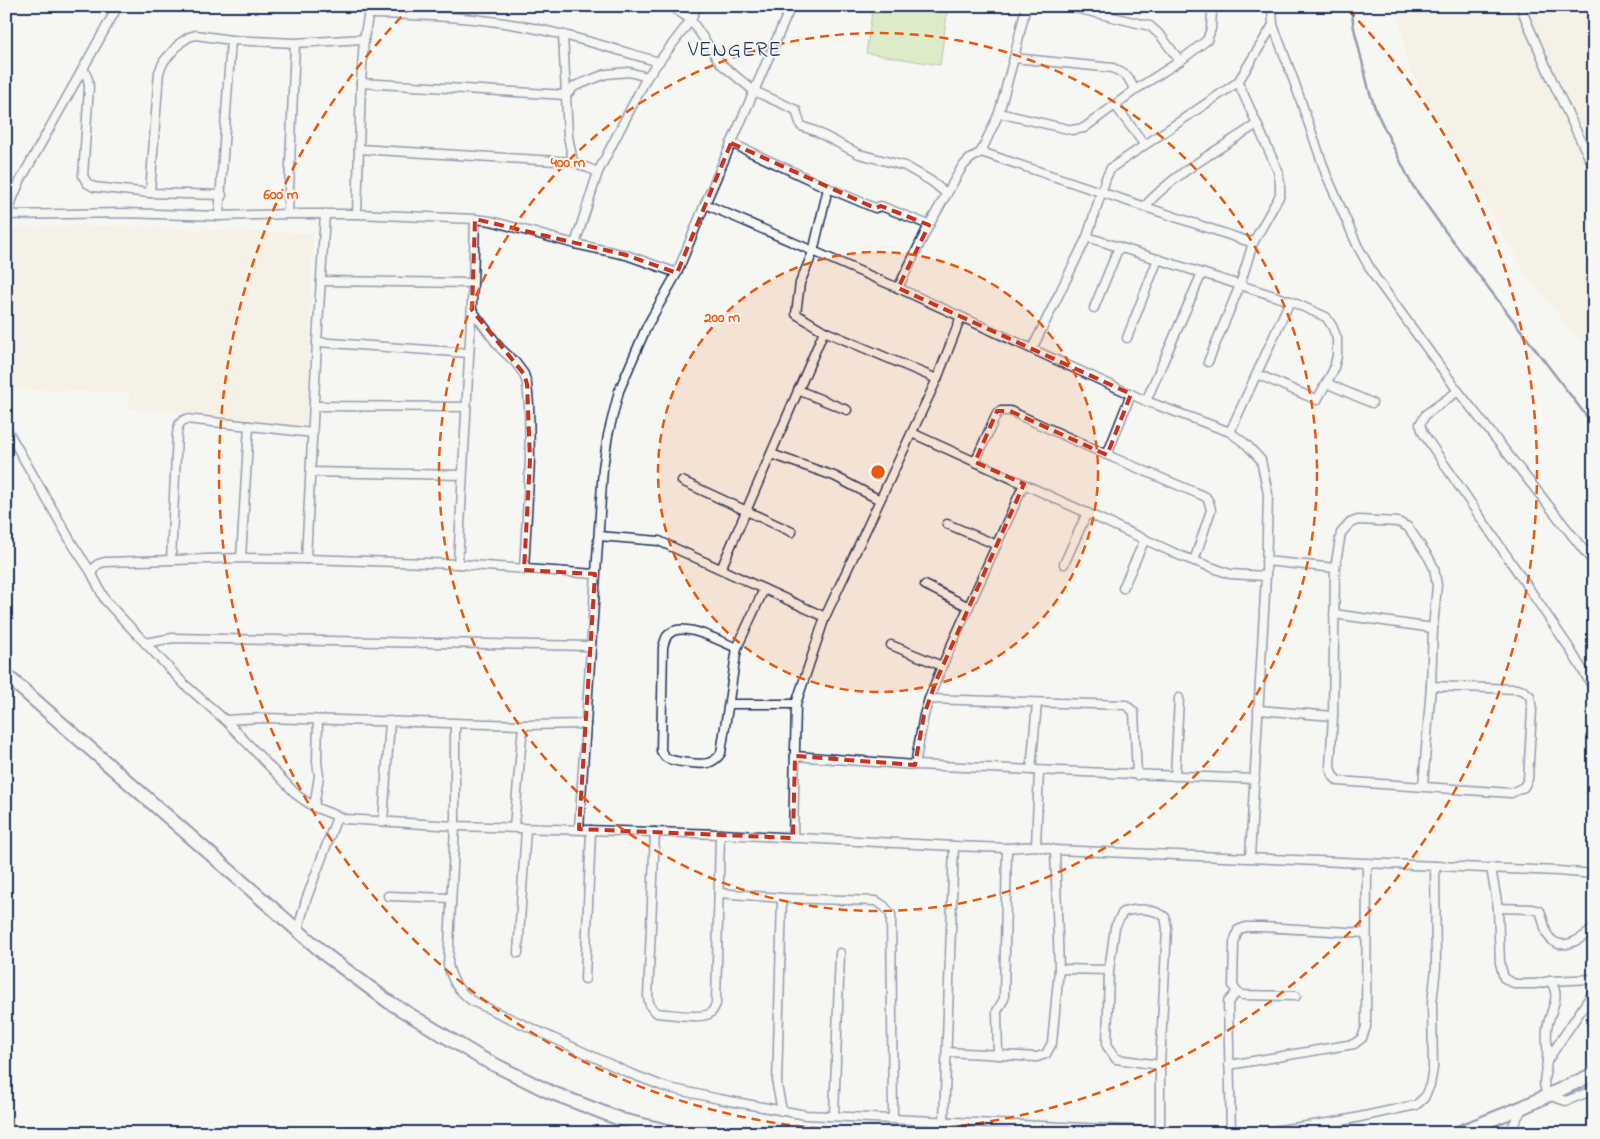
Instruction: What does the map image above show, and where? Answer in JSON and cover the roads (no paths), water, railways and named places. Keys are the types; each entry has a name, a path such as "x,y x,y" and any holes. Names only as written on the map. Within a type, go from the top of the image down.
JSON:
{"main road":[{"path":"6,674 327,956 389,1002 481,1058 550,1092 622,1120 676,1133"},
{"path":"1458,1133 1523,1107 1594,1074"}],"street":[{"path":"118,6 20,181 8,215 124,213 219,216 357,214 475,219 492,221 575,244 626,255 678,274"},
{"path":"671,6 691,20 721,64 754,91 796,110 800,126 815,131 860,154 905,166 931,181 947,194"},
{"path":"575,244 598,172 648,77 691,20 697,6"},
{"path":"579,829 603,468 608,435 619,392 647,326 678,274 704,204 791,6"},
{"path":"898,288 929,225 962,167 981,152 999,113 1026,6"},
{"path":"1067,6 1150,26 1161,36 1180,61"},
{"path":"999,113 1072,130 1084,128 1207,40 1209,36 1211,6"},
{"path":"1272,6 1272,25 1295,84 1326,174 1358,247 1375,277 1458,391 1594,563"},
{"path":"1520,6 1552,80 1594,168"},
{"path":"357,214 361,84 364,39 370,10 512,24 563,35 659,62"},
{"path":"1032,349 1087,237 1111,168 1238,82 1272,25"},
{"path":"150,193 159,72 164,61 180,43 196,35 231,40 295,43 364,39"},
{"path":"563,35 568,136 573,162"},
{"path":"219,216 222,195 231,40"},
{"path":"288,214 295,43"},
{"path":"1014,58 1113,68 1127,76 1135,90"},
{"path":"83,68 89,87 83,176 87,183 94,187 150,193 222,195"},
{"path":"361,84 566,95 575,86 606,74 629,72 648,77"},
{"path":"1208,362 1240,285 1254,243 1280,195 1278,171 1238,82"},
{"path":"1115,105 1144,144"},
{"path":"1144,207 1156,193 1176,178 1257,124"},
{"path":"731,143 875,208 882,206 929,225"},
{"path":"359,149 573,162 598,172"},
{"path":"981,152 1254,243"},
{"path":"828,188 813,252 800,282 796,314 824,331 937,379"},
{"path":"704,204 898,288 1146,401 1230,432 1247,445 1261,460 1268,494 1266,576 1250,857"},
{"path":"306,559 316,342 325,214"},
{"path":"458,564 475,219"},
{"path":"1087,237 1290,301 1326,317 1337,338 1337,356 1333,372 1317,400 1257,374"},
{"path":"1094,308 1119,247"},
{"path":"1127,338 1158,259"},
{"path":"1146,401 1202,273"},
{"path":"321,282 473,283"},
{"path":"1230,432 1290,301"},
{"path":"472,310 500,348 515,362 524,374 527,384 530,404 530,460 524,570"},
{"path":"793,838 796,704 825,617 937,379 961,317"},
{"path":"721,569 824,331"},
{"path":"316,342 469,353"},
{"path":"1326,383 1372,403"},
{"path":"798,390 847,410"},
{"path":"1458,391 1426,414 1420,424 1423,433 1568,646 1594,689"},
{"path":"1107,455 1131,394"},
{"path":"314,406 466,407"},
{"path":"975,462 997,413 1004,410 1206,497 1211,510 1194,561"},
{"path":"171,560 179,424 186,419 313,433"},
{"path":"241,558 249,426"},
{"path":"6,428 72,545 91,572 105,600 184,684 225,720 298,796 314,807 337,817 454,826 720,834 1007,848 1036,846 1055,850 1367,862 1594,874"},
{"path":"912,433 1181,556 1230,574 1266,576"},
{"path":"770,454 834,476 880,500"},
{"path":"311,472 462,475"},
{"path":"682,481 792,532"},
{"path":"915,765 924,715 929,699 1024,484"},
{"path":"1064,564 1087,513"},
{"path":"1424,786 1437,585 1434,568 1408,527 1398,522 1358,520 1350,523 1341,533 1335,568 1334,716 1330,767 1333,776 1338,781 1511,793 1524,787 1528,780 1532,710 1530,696 1517,688 1431,686"},
{"path":"947,524 997,545"},
{"path":"599,536 659,541 825,617"},
{"path":"1123,588 1145,539"},
{"path":"91,572 98,564 105,562 241,558 458,564 595,574"},
{"path":"1266,561 1335,568"},
{"path":"925,585 969,607"},
{"path":"737,648 687,628 676,630 667,636 663,647 661,750 665,757 671,760 708,763 717,759 721,754 737,648 764,589"},
{"path":"1334,614 1433,628"},
{"path":"144,643 173,638 590,646"},
{"path":"891,645 942,666"},
{"path":"1176,776 1179,698"},
{"path":"929,699 1126,705 1134,712 1137,774"},
{"path":"1036,703 1036,846"},
{"path":"729,704 796,704"},
{"path":"1258,710 1334,716"},
{"path":"225,720 263,718 523,725 586,724"},
{"path":"314,807 319,776 317,762 318,720"},
{"path":"383,822 390,721"},
{"path":"455,723 454,826 448,965 452,981 472,1001 629,1073 665,1087 782,1111 834,1116 1191,1133"},
{"path":"514,827 523,725"},
{"path":"795,756 915,765 1255,779"},
{"path":"298,929 306,900 337,817"},
{"path":"518,953 526,829"},
{"path":"585,979 591,830"},
{"path":"655,832 648,997 652,1009 658,1013 698,1016 707,1015 712,1012 716,1004 720,834"},
{"path":"944,1121 954,846"},
{"path":"998,1055 997,1011 1004,999 1007,848"},
{"path":"947,1052 1036,1057 1046,1054 1052,1043 1059,969 1055,850"},
{"path":"1229,1064 1354,1044 1362,1038 1366,1027 1367,862"},
{"path":"1258,1133 1341,1122 1416,1105 1424,1098 1430,1085 1433,1068 1432,1004 1436,968 1435,866"},
{"path":"1491,868 1498,908 1500,963 1504,978 1515,984 1594,979"},
{"path":"718,893 782,898 876,901 891,914 894,1118"},
{"path":"388,896 451,898"},
{"path":"782,898 777,1085 782,1111"},
{"path":"1498,908 1540,911 1546,932 1551,939 1559,943 1573,944 1594,928"},
{"path":"1160,1065 1116,1059 1107,1046 1109,970 1115,927 1123,912 1133,909 1158,912 1165,917 1167,928 1160,1065 1160,1131"},
{"path":"1296,996 1242,994 1237,992 1233,986 1234,943 1238,930 1246,927 1262,927 1366,933"},
{"path":"834,1116 840,953"},
{"path":"1059,969 1109,970"},
{"path":"1550,981 1556,988 1556,997 1547,1028 1547,1061 1543,1085 1547,1095 1566,1101 1594,1090"},
{"path":"1547,1061 1594,991"},
{"path":"1231,1133 1228,1002 1237,992"},
{"path":"1509,1133 1523,1107"}],"railway":[{"path":"1352,6 1353,24 1369,90 1376,111 1411,183 1445,231 1594,426"}],"district":[{"name":"VENGERE","path":"735,49"}]}
